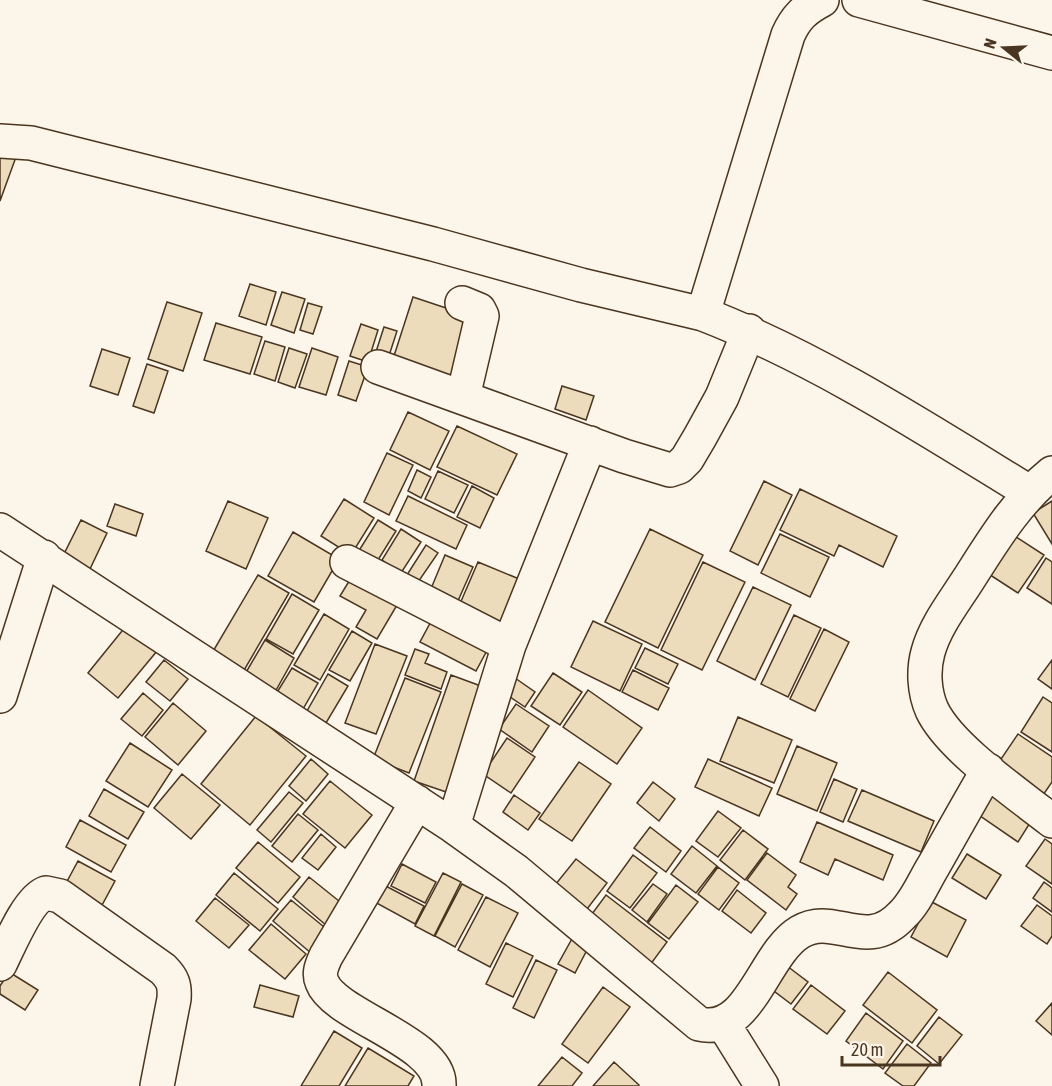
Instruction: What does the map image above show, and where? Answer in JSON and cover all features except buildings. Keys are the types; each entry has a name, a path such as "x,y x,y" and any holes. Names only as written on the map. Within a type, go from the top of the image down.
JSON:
{"street":[{"path":"704,314 788,35 800,14 822,0"},
{"path":"859,0 1052,53"},
{"path":"0,141 31,144 421,241 581,285 704,314 749,331 914,421 1041,483 997,536 933,637 925,679 932,709 953,737 988,770 1052,820"},
{"path":"462,303 479,310 482,316 464,397"},
{"path":"378,367 660,469 679,467 687,459 722,397 749,331"},
{"path":"453,826 509,645 590,443"},
{"path":"0,530 453,826 516,871 693,1020 710,1027 724,1025 737,1013 778,955 801,931 826,927 867,933 881,932 903,915 988,770"},
{"path":"0,696 44,557"},
{"path":"347,562 509,645"},
{"path":"417,802 326,956 321,969 321,980 333,996 422,1055 436,1071 439,1086"},
{"path":"0,963 31,906 38,897 46,892 60,896 163,969 171,978 174,993 157,1086"},
{"path":"724,1025 762,1086"}]}
